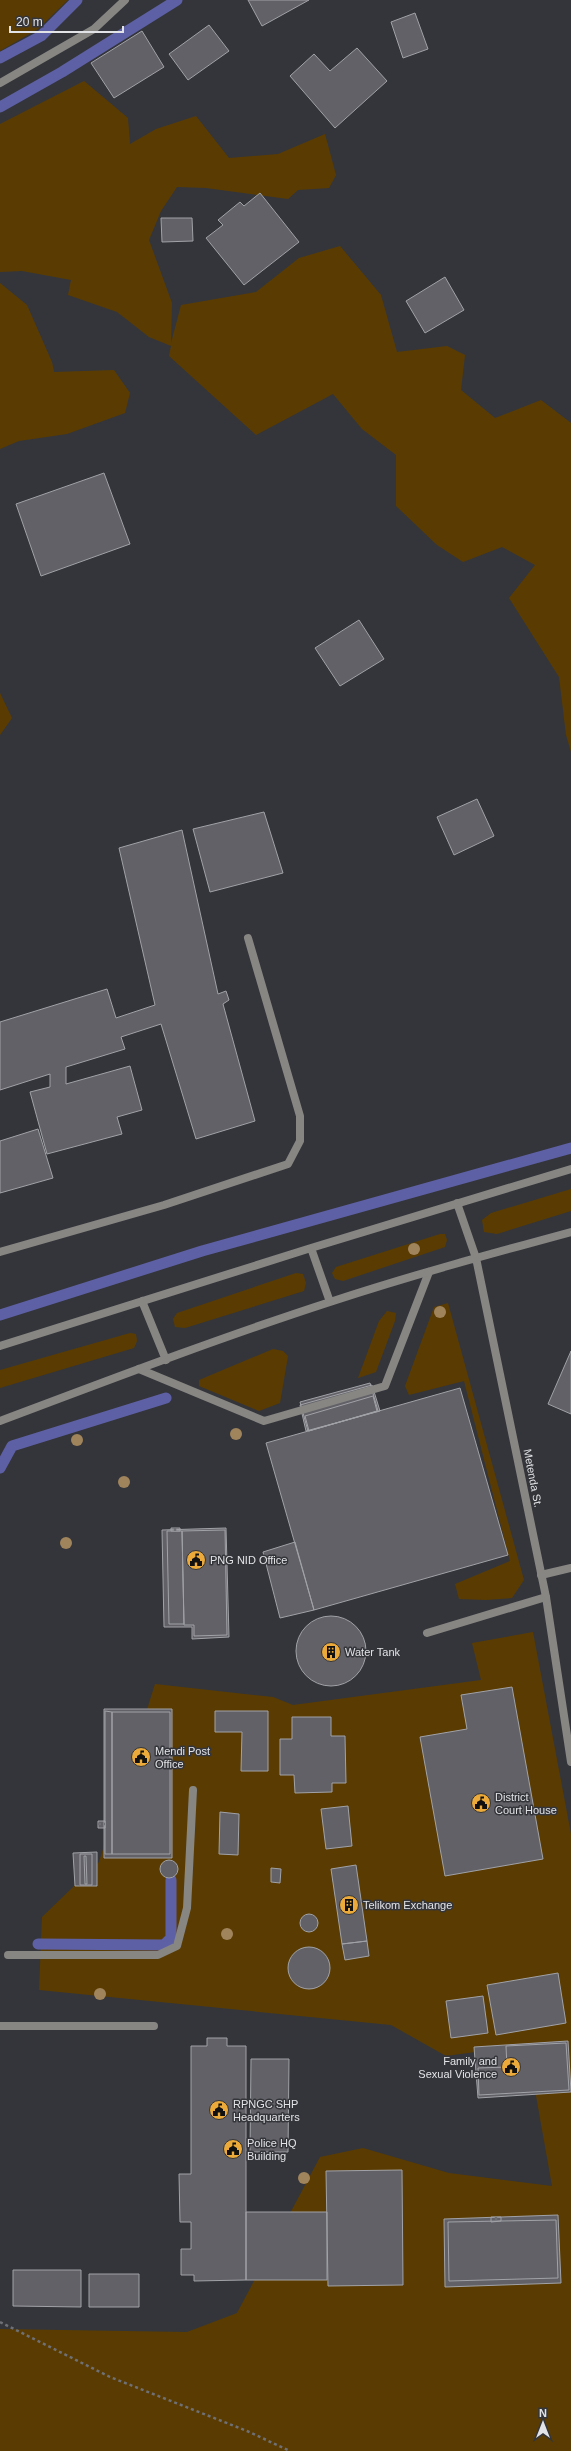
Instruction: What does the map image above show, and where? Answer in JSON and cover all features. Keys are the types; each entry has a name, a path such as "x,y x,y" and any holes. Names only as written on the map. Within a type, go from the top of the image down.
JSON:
{"street":[{"path":"0,83 94,29 125,0"},
{"path":"0,1252 164,1205 288,1164 300,1141 300,1116 248,938"},
{"path":"0,1346 311,1248 571,1169"},
{"name":"Metenda St.","path":"457,1203 476,1258 546,1597 571,1762"},
{"path":"0,1421 139,1369 330,1302 476,1258 571,1232"},
{"path":"311,1248 330,1302"},
{"path":"139,1369 264,1422 385,1386 429,1272"},
{"path":"142,1301 166,1360"},
{"path":"541,1575 571,1568"},
{"path":"427,1633 546,1597"},
{"path":"8,1954 158,1955 177,1946 188,1908 193,1790"},
{"path":"0,2026 154,2026"}],"path":[{"path":"98,1824 105,1824"},
{"path":"0,2322 110,2378 247,2431 290,2451"}],"shaded area":[{"path":"0,0 68,0 38,29 0,51"},
{"path":"84,81 128,118 130,144 156,129 196,116 229,158 278,154 325,134 336,175 329,188 298,190 288,199 206,188 177,187 161,211 149,240 172,303 171,343 181,305 256,292 299,258 340,246 381,295 397,352 447,346 465,355 461,390 495,418 541,400 571,423 571,752 566,735 559,677 509,598 535,565 502,547 463,562 437,545 396,506 396,455 362,429 333,394 256,435 169,356 171,346 149,337 117,312 68,295 71,280 22,271 0,272 0,124"},
{"path":"0,283 27,305 52,362 54,372 114,370 130,393 125,413 67,434 19,441 0,449"},
{"path":"0,693 12,718 0,735"},
{"path":"571,1189 571,1211 497,1234 484,1232 482,1220 491,1213"},
{"path":"440,1234 445,1234 447,1240 445,1247 343,1281 335,1279 332,1273 336,1267"},
{"path":"296,1273 303,1274 306,1283 304,1291 185,1328 175,1327 173,1319 177,1313"},
{"path":"448,1303 524,1580 512,1598 486,1600 459,1599 455,1584 510,1561 464,1381 409,1395 405,1386 434,1307"},
{"path":"387,1311 396,1313 395,1321 376,1372 358,1378 379,1321"},
{"path":"130,1333 136,1334 137,1341 134,1348 0,1388 0,1370"},
{"path":"273,1349 283,1351 288,1356 280,1403 259,1411 199,1386 199,1380"},
{"path":"533,1632 571,1834 571,2451 0,2451 0,2329 187,2332 237,2313 320,2157 363,2148 449,2173 552,2186 527,2045 446,2056 391,2025 39,1990 42,1917 99,1862 155,1684 273,1697 293,1705 481,1680 472,1643"}],"building":[{"path":"248,0 309,0 262,26"},
{"path":"415,13 428,49 403,58 391,22"},
{"path":"209,25 229,51 188,80 169,54"},
{"path":"142,31 164,67 114,98 91,63"},
{"path":"357,48 387,81 335,128 290,76 314,54 330,71"},
{"path":"260,193 299,242 244,285 206,238 223,225 218,220 240,202 244,206"},
{"path":"161,218 192,218 193,241 162,242"},
{"path":"445,277 464,310 425,333 406,301"},
{"path":"104,473 130,544 41,576 16,504"},
{"path":"359,620 384,659 340,686 315,648"},
{"path":"477,799 494,836 454,855 437,817"},
{"path":"264,812 283,873 210,892 193,829"},
{"path":"182,830 218,994 226,991 229,1000 223,1004 255,1121 196,1139 161,1024 121,1037 125,1049 66,1067 66,1084 130,1066 142,1110 117,1117 122,1134 47,1154 30,1092 50,1087 50,1074 0,1090 0,1022 107,989 116,1018 155,1005 119,848"},
{"path":"38,1129 53,1178 0,1193 0,1141"},
{"path":"571,1351 571,1414 548,1404"},
{"path":"370,1383 378,1411 308,1431 300,1402"},
{"path":"372,1385 380,1411 306,1431 300,1405"},
{"path":"460,1388 508,1555 314,1610 266,1443"},
{"path":"373,1396 377,1411 309,1431 305,1416"},
{"path":"171,1528 180,1528 180,1531 171,1531"},
{"path":"226,1528 229,1637 192,1639 192,1627 164,1627 162,1530"},
{"path":"225,1530 227,1635 194,1636 194,1625 184,1625 182,1531"},
{"path":"167,1531 182,1531 184,1624 169,1624"},
{"path":"295,1542 314,1610 280,1618 263,1552"},
{"name":"Water Tank","path":"331,1616 344,1619 356,1626 363,1638 366,1651 363,1664 356,1676 344,1683 331,1686 318,1683 306,1676 299,1664 296,1651 299,1638 306,1626 318,1619"},
{"path":"512,1687 543,1859 445,1876 420,1737 467,1729 461,1695"},
{"name":"Mendi Post Office","path":"104,1709 172,1709 172,1858 104,1858"},
{"path":"105,1711 112,1712 112,1854 105,1854"},
{"path":"215,1711 268,1711 268,1771 241,1771 242,1732 215,1732"},
{"name":"Mendi Post Office","path":"112,1712 170,1712 170,1854 112,1854"},
{"path":"292,1717 331,1717 331,1736 345,1736 346,1783 332,1783 332,1792 295,1793 294,1775 280,1775 280,1739 292,1739"},
{"path":"348,1806 352,1846 326,1849 321,1809"},
{"path":"220,1812 239,1814 238,1855 219,1854"},
{"path":"98,1821 105,1821 105,1828 98,1828"},
{"path":"97,1852 97,1886 75,1886 73,1853"},
{"path":"80,1854 92,1854 92,1885 80,1885"},
{"path":"84,1856 86,1856 87,1884 85,1884"},
{"path":"165,1860 173,1860 178,1865 176,1876 173,1878 165,1878 160,1873 160,1865"},
{"name":"Telikom Exchange","path":"356,1865 367,1941 342,1944 331,1869"},
{"path":"271,1868 281,1869 280,1883 271,1882"},
{"path":"309,1914 315,1917 318,1923 315,1929 309,1932 303,1929 300,1923 303,1917"},
{"path":"367,1941 369,1956 345,1960 342,1944"},
{"path":"309,1947 324,1953 330,1968 324,1983 309,1989 294,1983 288,1968 294,1953"},
{"path":"558,1973 566,2023 496,2035 487,1985"},
{"path":"483,1996 488,2033 451,2038 446,2001"},
{"name":"RPNGC SHP Headquarters","path":"207,2038 227,2038 227,2046 246,2046 246,2280 194,2281 194,2275 181,2275 181,2249 191,2249 191,2222 180,2222 179,2174 191,2174 191,2046 207,2046"},
{"path":"568,2041 571,2092 478,2098 474,2047"},
{"path":"566,2043 569,2090 479,2095 478,2068 507,2067 506,2046"},
{"path":"251,2059 289,2059 288,2152 250,2152"},
{"path":"402,2170 403,2285 328,2286 326,2171"},
{"path":"246,2212 327,2212 327,2280 246,2280"},
{"path":"558,2215 561,2283 445,2287 444,2219"},
{"path":"491,2217 501,2217 501,2221 491,2222"},
{"path":"556,2220 558,2278 449,2281 448,2222"},
{"path":"13,2270 81,2270 81,2307 13,2306"},
{"path":"89,2274 139,2274 139,2307 89,2307"}],"waterway":[{"path":"0,58 41,36 77,0"},
{"path":"0,107 62,72 177,0"},
{"path":"0,1315 202,1251 571,1148"},
{"path":"0,1468 12,1446 166,1398"},
{"path":"38,1944 164,1945 171,1938 171,1880"}],"place":[{"name":"PNG NID Office","path":"196,1560"},
{"name":"Water Tank","path":"331,1652"},
{"name":"Mendi Post Office","path":"141,1757"},
{"name":"District Court House","path":"481,1803"},
{"name":"Telikom Exchange","path":"349,1905"},
{"name":"Family and Sexual Violence","path":"511,2067"},
{"name":"RPNGC SHP Headquarters","path":"219,2110"},
{"name":"Police HQ Building","path":"233,2149"}]}
